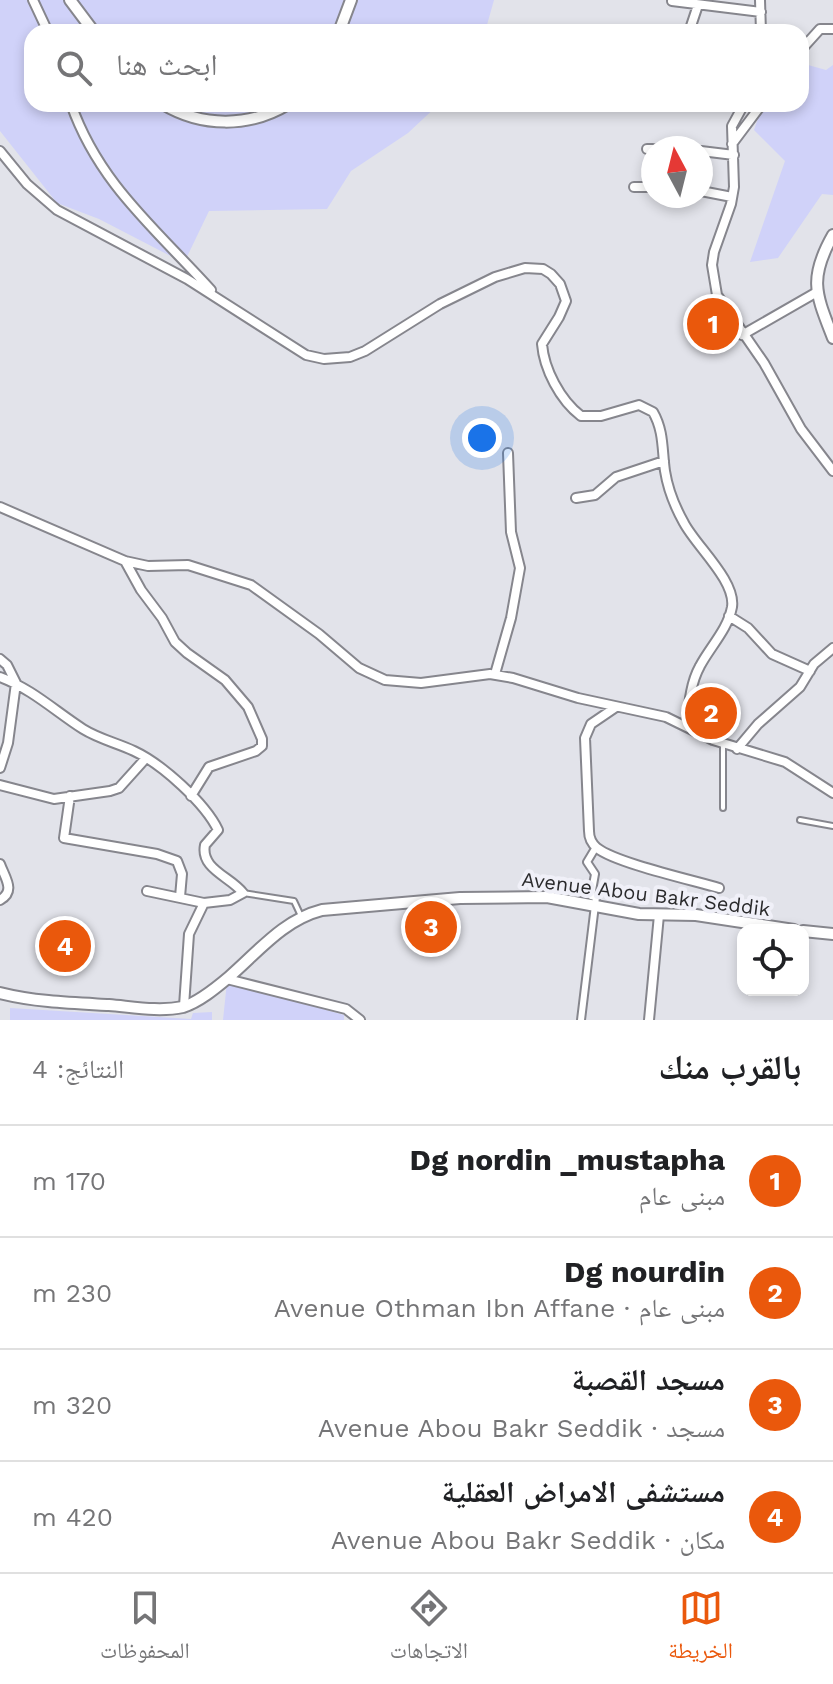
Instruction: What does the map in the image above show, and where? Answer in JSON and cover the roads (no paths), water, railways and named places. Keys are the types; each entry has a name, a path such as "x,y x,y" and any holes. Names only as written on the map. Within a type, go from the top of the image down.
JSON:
{"street":[{"path":"33,0 44,24"},
{"path":"70,0 88,24"},
{"path":"342,24 351,0"},
{"path":"760,0 761,24"},
{"path":"672,1 761,12"},
{"path":"692,24 698,5"},
{"path":"809,41 820,29 833,29"},
{"path":"74,112 94,157 114,185 217,298"},
{"path":"177,112 212,123 272,112"},
{"path":"740,112 732,126 732,197 714,252 714,282 722,305 764,363 801,429 833,471"},
{"path":"732,144 756,112"},
{"path":"0,151 27,184 57,210 142,254 217,298 293,349 324,359 365,351 440,304 495,277 525,268 543,269 560,284 566,301 542,344 545,364 554,382 581,416 601,416 639,405 653,412 661,433 669,490 697,546 729,587 732,605 729,616 694,677 687,725"},
{"path":"713,152 734,155"},
{"path":"634,187 641,187"},
{"path":"713,193 732,197"},
{"path":"833,235 817,269 817,292 833,338"},
{"path":"742,335 817,292"},
{"path":"495,674 511,618 520,568 511,532 508,453"},
{"path":"576,498 595,495 616,477 664,461"},
{"path":"0,507 125,561 148,566 188,565 251,585 319,634 359,668 385,680 421,683 495,674 513,678 545,690 666,717 723,744 771,756 833,793"},
{"path":"125,561 175,642 225,680 252,712 262,739 262,746 256,751 205,770 191,796"},
{"path":"729,616 748,628 772,654 810,671"},
{"path":"737,749 758,724 800,687 819,659 833,648"},
{"path":"0,659 7,665 16,683 8,743 0,768"},
{"path":"0,677 16,683 93,735 146,758 191,796 218,830 205,845 204,857 243,893 230,900 204,903 147,891"},
{"path":"617,706 591,724 585,738 589,837 596,847 624,860 719,888"},
{"path":"0,785 47,798 119,788 146,758"},
{"path":"70,796 64,838 157,854 177,861 182,874 180,897"},
{"path":"581,1020 596,897 591,896 595,874 587,863 596,847"},
{"path":"0,864 9,890 7,896 0,900"},
{"name":"Avenue Abou Bakr Seddik","path":"0,993 46,1002 141,1008 184,1006 195,1002 227,979 280,930 301,916 322,910 500,897 547,897 622,912 696,915 755,924"},
{"path":"184,1006 189,934 204,903"},
{"path":"649,1020 659,915"},
{"path":"809,931 830,932"},
{"path":"227,979 346,1009 360,1020"}],"lane":[{"path":"723,744 723,808"},
{"path":"800,820 833,826"},
{"path":"243,893 294,901 301,916"}],"place":[{"name":"Dg nordin _mustapha","path":"713,324"},
{"name":"Dg nourdin","path":"711,713"},
{"name":"مسجد القصبة","path":"431,927"},
{"name":"مستشفى الامراض العقلية","path":"65,946"}]}
